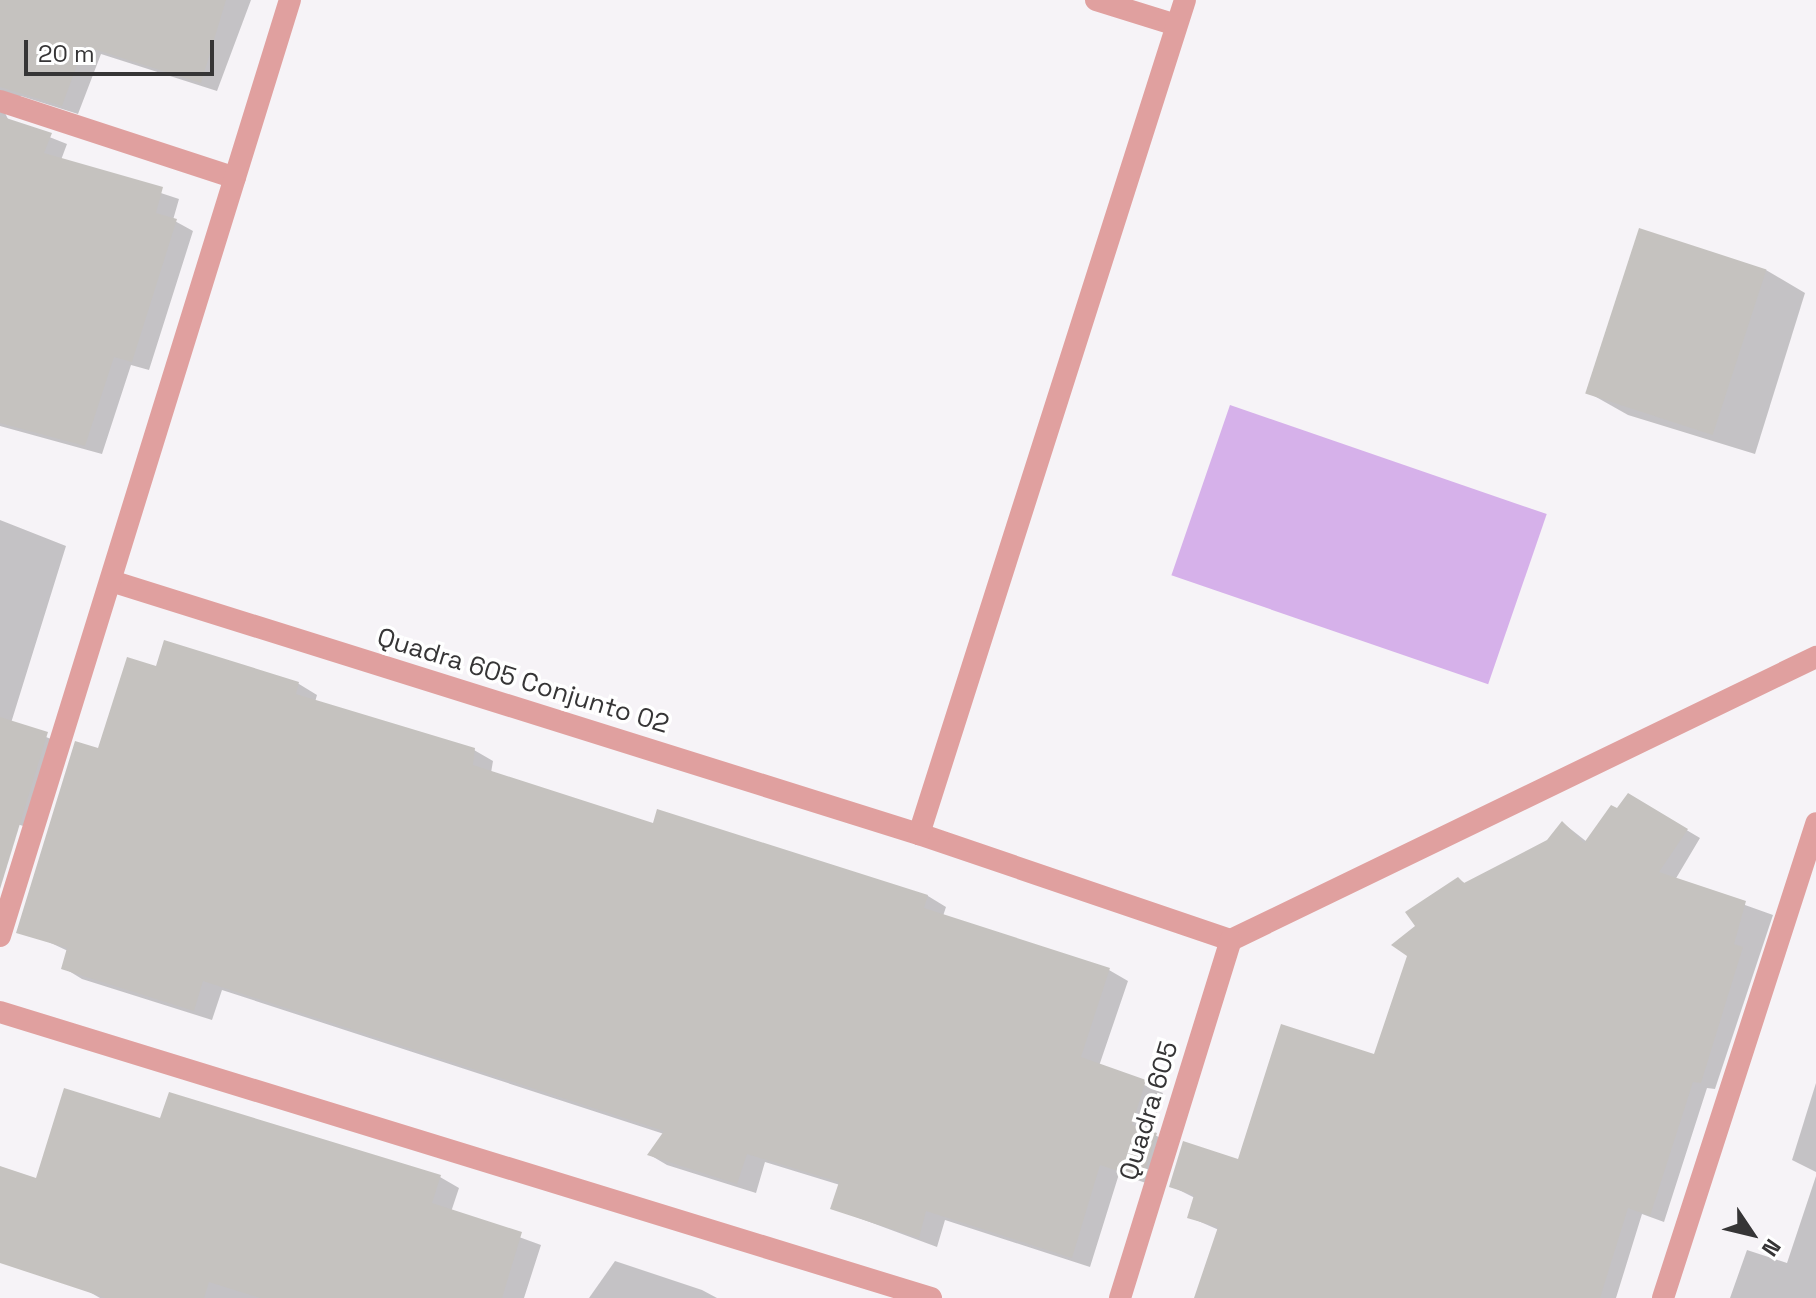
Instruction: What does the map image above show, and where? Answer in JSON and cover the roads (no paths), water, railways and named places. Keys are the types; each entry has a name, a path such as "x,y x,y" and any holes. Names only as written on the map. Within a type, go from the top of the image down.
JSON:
{"street":[{"path":"0,936 290,0"},
{"path":"1096,0 1176,25"},
{"path":"919,834 1185,0"},
{"path":"0,101 235,178"},
{"name":"Quadra 605 Conjunto 02","path":"111,581 919,834 1231,940"},
{"path":"1231,940 1816,657"},
{"path":"1663,1298 1816,823"},
{"name":"Quadra 605","path":"1120,1298 1231,940"},
{"path":"0,1012 931,1298"}]}
